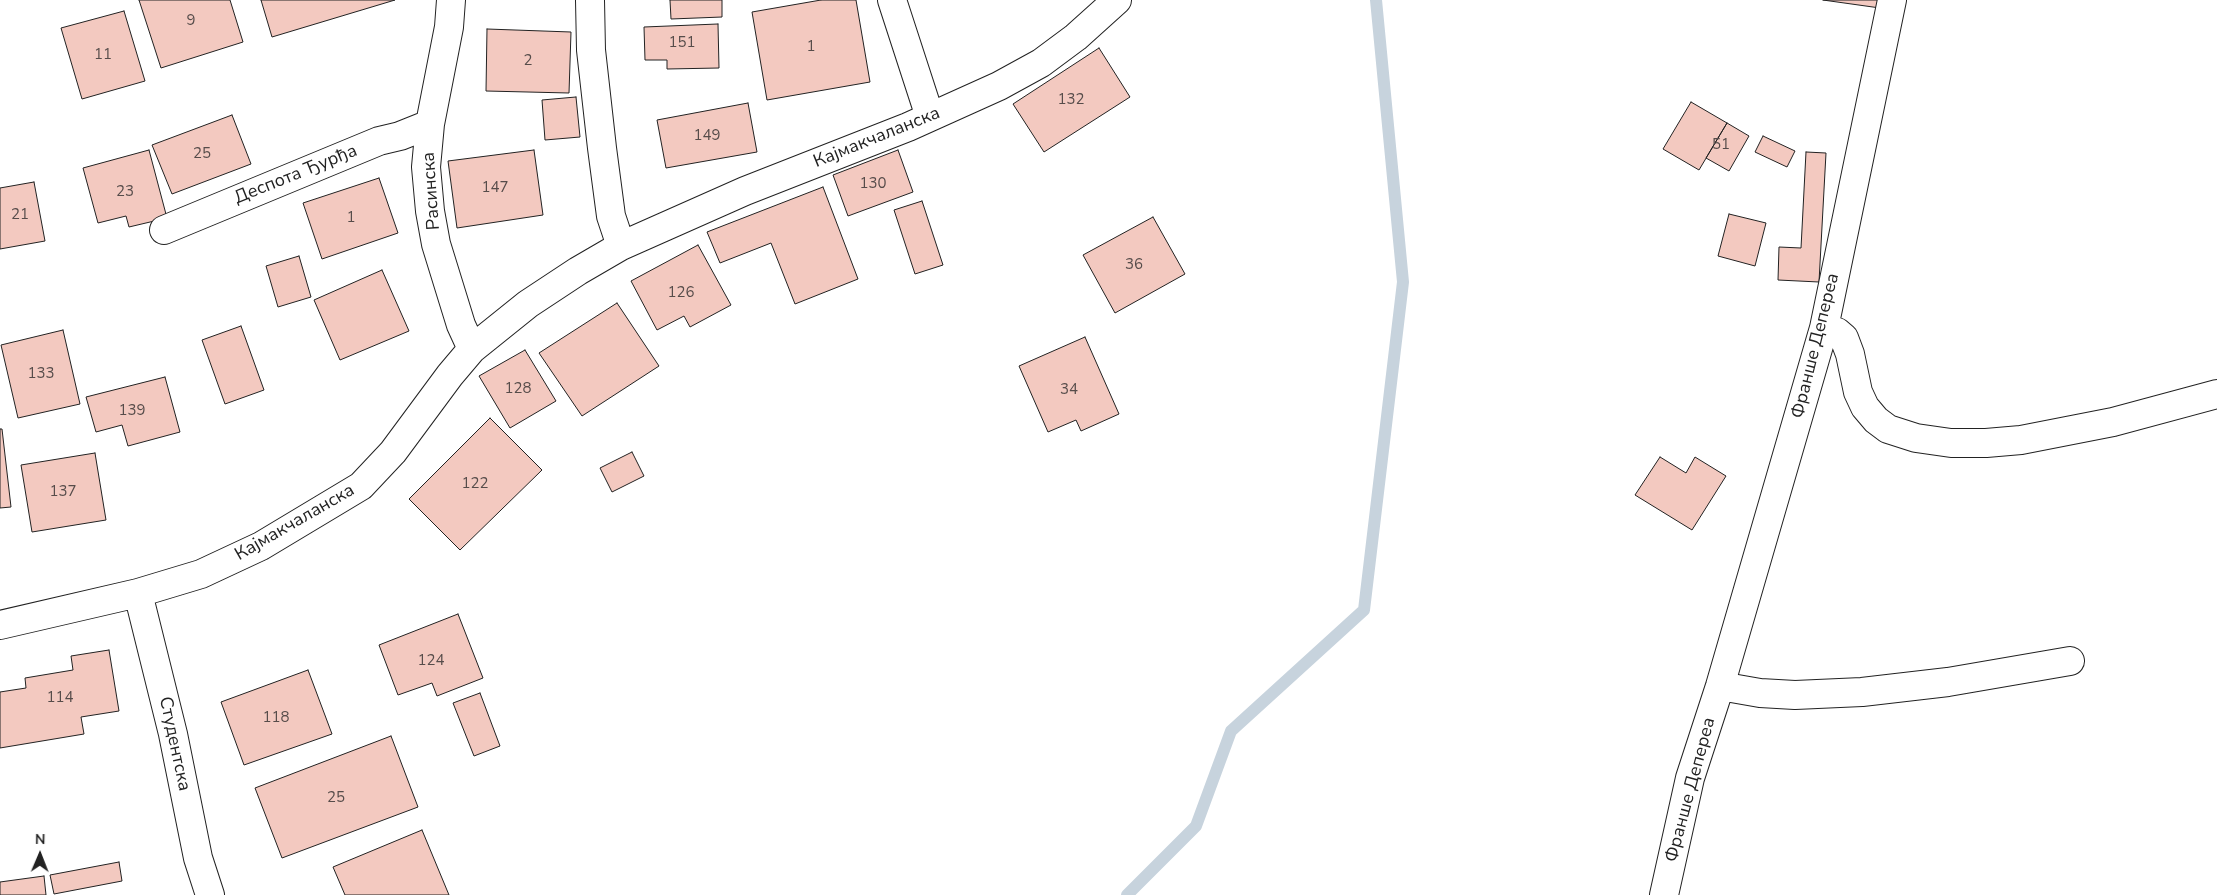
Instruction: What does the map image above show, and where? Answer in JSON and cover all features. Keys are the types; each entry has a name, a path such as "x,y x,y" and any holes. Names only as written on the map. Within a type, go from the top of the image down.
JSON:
{"street":[{"name":"Расинска","path":"451,0 449,27 430,124 426,167 432,219 444,272 461,325 472,349"},
{"path":"590,0 591,50 602,148 611,216 621,246"},
{"path":"892,0 930,117"},
{"name":"Кајмакчаланска","path":"0,625 138,594 201,574 261,546 361,486 393,452 450,375 472,349 528,304 578,271 621,246 744,191 930,117 999,86 1041,63 1076,37 1116,0"},
{"name":"Франше Депереа","path":"1664,895 1690,778 1720,686 1824,328 1892,0"},
{"name":"Деспота Ђурђа","path":"164,230 379,141 400,136 430,124"},
{"path":"1824,328 1837,332 1844,338 1850,354 1858,392 1865,407 1876,420 1888,429 1916,438 1951,443 2021,440 2113,422 2217,394"},
{"name":"Студентска","path":"138,594 173,734 198,858 210,895"},
{"path":"1720,686 1760,693 1795,695 1862,692 1948,682 2070,661"}],"building":[{"path":"139,0 230,0 243,42 161,68"},
{"path":"261,0 395,0 272,37"},
{"path":"670,0 722,0 722,17 671,19"},
{"path":"821,0 856,0 870,82 767,100 752,12"},
{"path":"1823,0 1881,0 1880,8"},
{"path":"124,11 145,81 82,99 61,28"},
{"path":"718,24 719,68 667,69 667,60 645,60 644,27"},
{"path":"487,29 571,32 569,93 486,91"},
{"path":"1099,48 1130,97 1044,152 1013,104"},
{"path":"576,97 580,137 545,140 542,100"},
{"path":"1691,102 1727,123 1699,170 1663,149"},
{"path":"748,103 757,152 666,168 657,120"},
{"path":"232,115 251,164 172,194 152,145"},
{"path":"1727,123 1749,136 1729,171 1706,158"},
{"path":"1763,136 1795,151 1787,167 1755,152"},
{"path":"149,150 167,218 129,227 126,216 98,223 83,168"},
{"path":"534,150 543,215 457,228 448,161"},
{"path":"898,150 913,192 848,216 833,175"},
{"path":"1806,152 1826,153 1819,282 1778,280 1779,247 1801,248"},
{"path":"379,178 398,233 322,259 303,203"},
{"path":"34,182 45,241 0,249 0,188"},
{"path":"823,187 858,279 795,304 771,243 720,263 707,232"},
{"path":"922,201 943,265 915,274 894,210"},
{"path":"1729,214 1766,223 1755,266 1718,256"},
{"path":"1153,217 1185,274 1115,313 1083,255"},
{"path":"698,245 731,305 690,327 684,316 657,330 631,281"},
{"path":"299,256 311,297 278,307 266,266"},
{"path":"382,270 409,331 340,360 314,300"},
{"path":"617,303 659,366 582,416 539,353"},
{"path":"241,326 264,390 225,404 202,340"},
{"path":"63,330 80,404 18,418 1,345"},
{"path":"1085,337 1119,414 1081,431 1076,420 1048,432 1019,366"},
{"path":"525,350 556,401 510,428 479,376"},
{"path":"165,377 180,432 128,446 122,425 96,432 86,397"},
{"path":"490,418 542,470 460,550 409,499"},
{"path":"0,429 2,429 11,507 0,508"},
{"path":"632,452 644,476 612,492 600,468"},
{"path":"95,453 106,520 32,532 21,465"},
{"path":"1660,457 1686,473 1695,457 1726,476 1692,530 1635,495"},
{"path":"458,614 483,678 437,696 432,683 398,695 379,645"},
{"path":"109,650 119,711 81,717 84,734 0,748 0,692 26,688 25,678 73,670 71,656"},
{"path":"308,670 332,734 244,765 221,702"},
{"path":"480,693 500,746 474,756 453,703"},
{"path":"391,736 418,807 282,858 255,788"},
{"path":"422,830 449,895 345,895 333,867"},
{"path":"119,862 122,881 54,894 50,875"},
{"path":"44,876 46,895 0,895 0,882"}],"waterway":[{"path":"1127,895 1196,826 1231,731 1364,610 1403,282 1376,0"}]}
